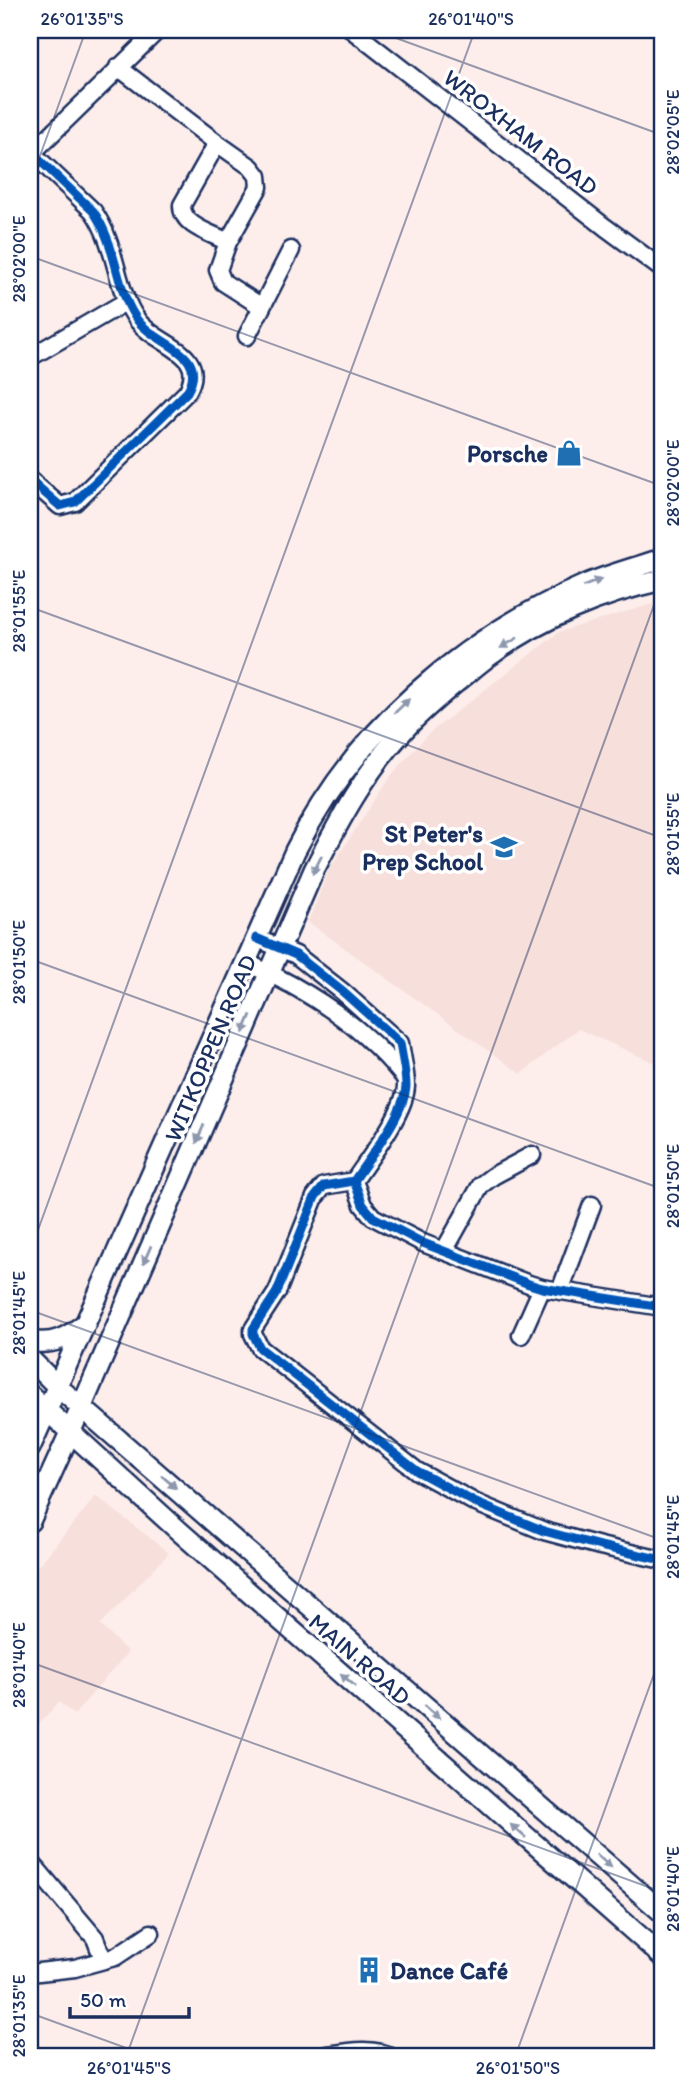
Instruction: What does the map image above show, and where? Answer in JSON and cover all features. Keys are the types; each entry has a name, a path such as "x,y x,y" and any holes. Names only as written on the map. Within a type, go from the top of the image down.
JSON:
{"main road":[{"name":"WITKOPPEN ROAD","path":"30,1448 245,962 306,829 331,789 392,715 461,654 527,613 589,583 662,559"},
{"name":"WITKOPPEN ROAD","path":"30,1521 279,948 314,870 348,804 402,732 432,702 493,653 544,622 596,600 662,580"},
{"path":"30,1341 44,1343 63,1339 87,1322"},
{"name":"MAIN ROAD","path":"30,1359 58,1387 662,1912"},
{"name":"MAIN ROAD","path":"30,1395 188,1539 662,1956"}],"street":[{"path":"30,480 60,506 75,502 173,407 192,384 193,369 189,360 142,326 127,301 111,244 101,221 31,154 158,30"},
{"name":"WROXHAM ROAD","path":"352,30 662,269"},
{"path":"118,67 251,167 258,176 260,183 228,242 218,267 223,282 262,307"},
{"path":"217,143 182,205 182,214 187,221 228,242"},
{"path":"247,336 291,250"},
{"path":"34,355 127,301"},
{"path":"256,938 296,955 400,1043 406,1089 388,1130 354,1181 324,1186 318,1191 277,1292 253,1329 260,1348 417,1471 476,1503 544,1531 662,1560"},
{"path":"245,962 318,999 386,1056 405,1079"},
{"path":"356,1030 371,1016"},
{"path":"444,1251 481,1185 532,1155"},
{"path":"354,1181 363,1205 373,1217 423,1243 542,1288 662,1307"},
{"path":"560,1291 592,1205"},
{"path":"521,1335 542,1288"},
{"path":"30,1861 95,1938 103,1959"},
{"path":"30,1973 75,1968 123,1953 151,1933"},
{"path":"315,2057 373,2051 391,2057"}],"shaded area":[{"name":"St Peter's Prep School","path":"662,601 662,1066 578,1029 521,1074 308,922 329,870 389,778 428,734 559,632"},
{"path":"96,1496 169,1553 100,1625 128,1652 74,1715 59,1702 30,1733 30,1578"}],"waterway":[{"path":"30,575 36,578"}],"cycle path":[{"path":"30,480 60,506 75,502 187,392 192,378 192,368 187,359 147,330 130,309 107,239 93,211 32,153"},
{"path":"256,938 296,955 343,992 400,1043 406,1081 404,1097 385,1135 354,1181 363,1205 373,1217 423,1243 529,1284 662,1307"},
{"path":"354,1181 324,1186 315,1197 277,1292 253,1329 260,1348 417,1471 476,1503 544,1531 662,1560"}],"place":[{"name":"Porsche","path":"569,453"},
{"name":"St Peter's Prep School","path":"504,847"},
{"name":"Dance Café","path":"369,1970"}]}
